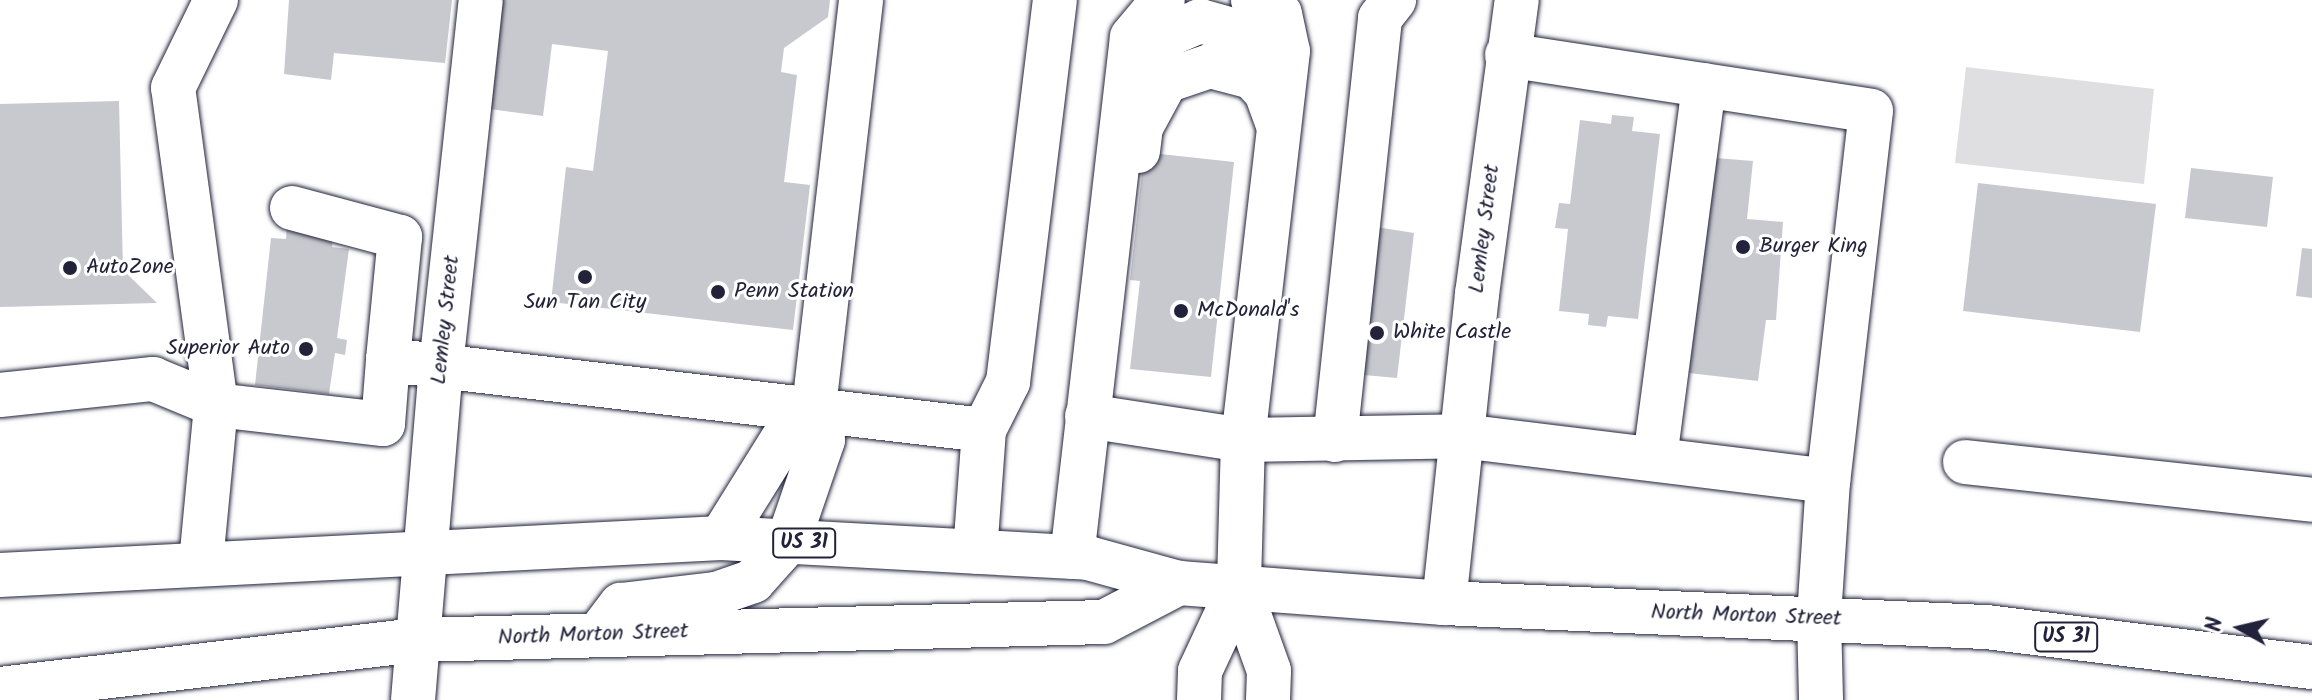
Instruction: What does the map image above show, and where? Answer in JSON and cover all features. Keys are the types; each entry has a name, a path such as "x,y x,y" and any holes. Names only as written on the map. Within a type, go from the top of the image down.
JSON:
{"main road":[{"path":"201,562 216,405 173,88 216,0"},
{"name":"Lemley Street","path":"413,700 441,366 481,0"},
{"path":"598,635 621,605 716,594 753,581 788,542 823,440 814,407 861,0"},
{"path":"975,552 984,430 1008,382 1055,0"},
{"path":"1072,557 1132,37 1163,0"},
{"path":"1253,0 1280,14 1288,51 1243,440 1239,587 1269,671 1268,700"},
{"path":"1335,440 1380,18 1394,0"},
{"name":"Lemley Street","path":"1444,603 1507,55 1517,0"},
{"path":"1088,401 1120,309 1141,127 1155,51 1182,25 1224,24 1250,35 1285,73"},
{"path":"1507,55 1871,111 1828,481 1819,617 1821,700"},
{"path":"1141,127 1166,81 1210,66 1252,77 1266,92 1279,127"},
{"path":"1655,458 1704,85"},
{"path":"0,395 153,379 216,405 383,424 400,237 292,208"},
{"path":"388,360 814,407 984,430"},
{"path":"1088,401 1243,440 1462,436 1828,481"},
{"path":"721,538 790,427 814,407"},
{"path":"1965,462 2312,500"},
{"name":"North Morton Street","path":"0,575 425,550 721,538 1072,557 1179,583 1444,603 1819,617 1986,627 2312,667"},
{"name":"North Morton Street","path":"0,689 417,640 1104,622 1179,583"},
{"path":"1199,700 1200,671 1239,587"}],"shaded area":[{"path":"1966,67 2154,89 2144,184 1955,163"}],"building":[{"path":"289,0 452,0 445,63 334,53 331,80 284,74"},
{"path":"495,0 830,0 828,17 784,48 781,72 797,75 784,182 810,185 793,330 551,302 566,167 593,171 608,51 552,44 543,116 482,108"},
{"path":"119,101 123,270 157,303 0,307 0,104"},
{"path":"1612,115 1634,117 1632,131 1660,134 1638,319 1608,316 1606,327 1588,325 1589,314 1559,311 1568,229 1555,228 1559,203 1570,204 1580,120 1611,124"},
{"path":"1151,153 1234,162 1211,377 1130,369 1140,281 1130,280 1144,155"},
{"name":"Burger King","path":"1716,158 1753,161 1747,219 1783,222 1776,320 1766,320 1758,381 1689,373"},
{"path":"2191,168 2273,177 2267,227 2185,218"},
{"path":"1978,183 2156,204 2140,332 1963,311"},
{"path":"287,223 334,228 332,247 349,249 337,338 347,340 345,355 335,353 329,394 255,385 271,238 286,239"},
{"path":"1370,226 1414,233 1397,378 1353,374"},
{"path":"2302,248 2312,249 2312,298 2296,296"}],"place":[{"name":"Burger King","path":"1743,247"},
{"name":"AutoZone","path":"70,268"},
{"name":"Sun Tan City","path":"585,277"},
{"name":"Penn Station","path":"718,292"},
{"name":"McDonald's","path":"1181,311"},
{"name":"White Castle","path":"1377,333"},
{"name":"Superior Auto","path":"306,349"}]}
